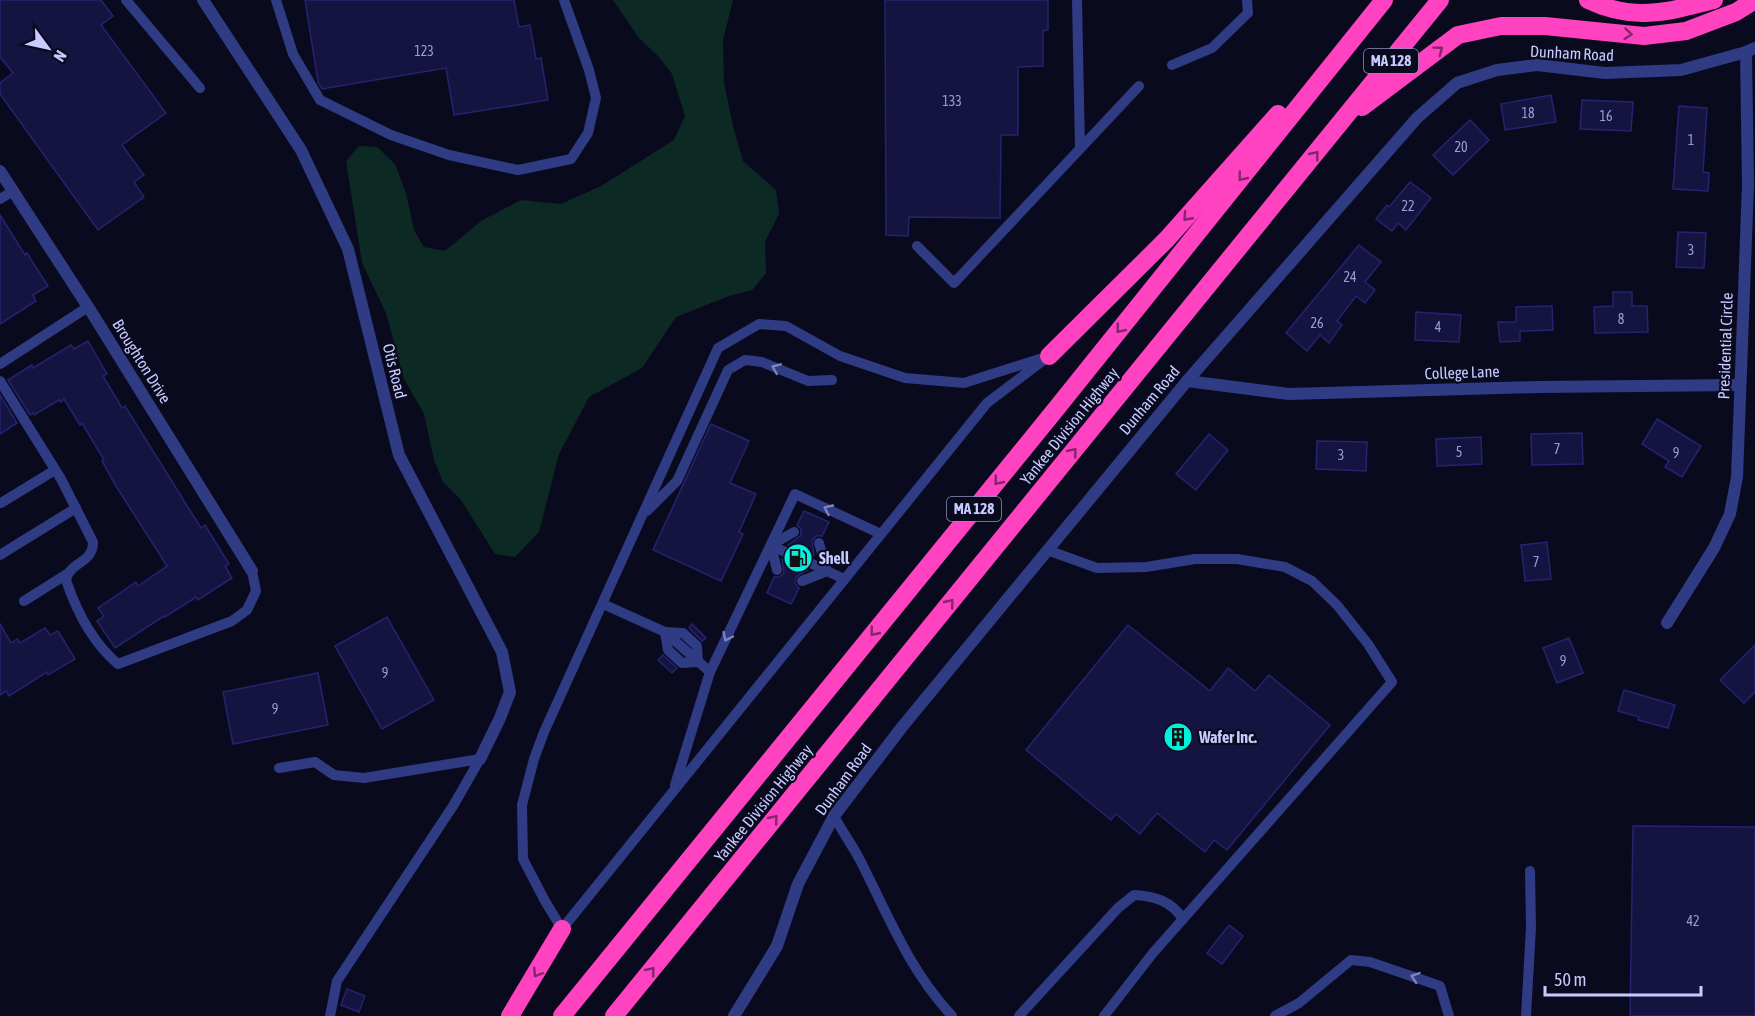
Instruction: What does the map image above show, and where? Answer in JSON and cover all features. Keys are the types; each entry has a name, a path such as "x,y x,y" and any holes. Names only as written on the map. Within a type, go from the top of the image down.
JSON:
{"highway":[{"path":"1049,356 1167,239 1379,0"},
{"name":"Yankee Division Highway","path":"562,1016 1056,409 1384,0"},
{"name":"Yankee Division Highway","path":"614,1016 1440,0"},
{"path":"1588,0 1623,13 1667,12 1714,0"},
{"path":"1341,122 1458,35 1501,26 1545,26 1644,36 1686,31 1736,12 1755,0"},
{"path":"510,1016 562,929"}],"street":[{"name":"Otis Road","path":"203,0 301,150 348,249 399,455 502,652 510,692 480,759"},
{"name":"Dunham Road","path":"734,1016 777,946 798,884 834,816 902,727 1187,381 1417,118 1457,83 1497,70 1537,65 1605,73 1681,70 1750,50"},
{"name":"Presidential Circle","path":"1667,623 1714,548 1730,514 1737,477 1749,185 1750,50"},
{"name":"Broughton Drive","path":"0,171 88,307 252,571"},
{"name":"College Lane","path":"1187,381 1289,394 1538,387 1740,386"}],"lane":[{"path":"126,0 200,88"},
{"path":"276,0 293,54 320,100 391,135 449,155 518,170 571,159 588,133 596,98 590,70 564,0"},
{"path":"1077,0 1080,148"},
{"path":"1172,64 1212,48 1248,13 1247,0"},
{"path":"917,246 954,283 1139,86"},
{"path":"0,199 13,191"},
{"path":"0,364 88,307"},
{"path":"759,324 786,326 840,356 905,378 964,383 1049,356 987,403 562,929 523,859 522,805 534,759 544,732 718,348 759,324"},
{"path":"642,517 677,481 728,370 745,360 762,362 808,381 832,380"},
{"path":"0,381 55,470 93,542 93,550 87,558 67,574 24,601"},
{"path":"1,503 55,470"},
{"path":"672,793 710,672 795,494 881,534"},
{"path":"0,555 76,508"},
{"path":"771,545 794,532"},
{"path":"819,543 827,571"},
{"path":"771,545 785,552"},
{"path":"771,545 777,570"},
{"path":"1047,550 1097,568 1146,567 1195,559 1237,559 1285,567 1312,581 1337,606 1368,644 1392,682 1153,953 1104,1016"},
{"path":"810,563 844,579"},
{"path":"67,574 66,580 74,604 105,653 118,664 232,621 247,610 256,591 252,571"},
{"path":"802,581 827,571"},
{"path":"603,604 665,632 683,633 697,646 698,662"},
{"path":"665,632 668,650 682,663 698,662 710,672"},
{"path":"279,768 315,762 334,775 364,778 480,759"},
{"path":"330,1016 337,981 453,806 480,759"},
{"path":"834,816 858,857 902,947 921,979 952,1016"},
{"path":"1526,1016 1531,927 1530,871"},
{"path":"1019,1016 1118,908 1134,895 1164,900 1177,910 1183,919"},
{"path":"1275,1016 1299,1003 1351,960 1370,962 1440,986 1449,1016"}],"green space":[{"path":"613,0 733,0 723,40 724,82 733,126 743,161 776,190 779,214 765,242 766,273 752,290 729,296 676,317 642,368 589,397 559,454 539,532 515,557 495,554 461,500 443,482 434,460 424,414 404,379 386,313 362,263 346,161 359,146 377,147 395,164 406,193 414,230 424,247 445,251 481,221 521,200 561,204 601,186 674,140 685,116 672,74 658,56 639,38"}],"building":[{"path":"0,0 101,0 113,16 101,25 166,113 122,145 144,175 134,182 144,197 98,230 0,94 0,83 13,73 0,57"},
{"path":"305,0 514,0 519,27 530,25 536,59 541,58 548,100 454,115 446,68 322,89 318,82"},
{"path":"885,0 1048,0 1048,30 1043,31 1043,66 1018,67 1018,135 1001,135 1000,218 909,217 908,236 886,235"},
{"path":"1551,95 1556,122 1505,130 1501,104"},
{"path":"1582,100 1633,102 1631,131 1580,129"},
{"path":"1679,106 1707,108 1703,172 1709,173 1708,191 1673,189"},
{"path":"1470,120 1489,140 1453,175 1433,155"},
{"path":"1410,182 1431,198 1406,230 1398,223 1392,231 1376,219"},
{"path":"0,215 48,286 33,295 36,301 0,324"},
{"path":"1678,232 1706,233 1704,268 1676,267"},
{"path":"1359,245 1381,262 1365,282 1375,290 1365,303 1356,296 1337,321 1342,325 1329,343 1320,335 1307,351 1286,333"},
{"path":"1613,292 1632,292 1632,306 1647,306 1648,332 1595,333 1594,307 1613,306"},
{"path":"1552,306 1553,330 1520,331 1520,341 1500,342 1498,322 1516,322 1516,307"},
{"path":"1416,312 1461,315 1459,342 1415,340"},
{"path":"88,341 107,374 103,376 122,408 125,406 201,528 205,525 229,564 225,566 232,578 198,600 196,597 164,616 115,648 97,621 104,616 98,608 136,582 138,586 167,566 116,486 82,423 80,425 64,399 30,415 8,380 71,345 74,349"},
{"path":"0,395 17,423 0,434"},
{"path":"1657,419 1701,446 1682,477 1665,467 1669,461 1642,444"},
{"path":"711,424 749,441 730,483 756,494 739,532 743,534 721,581 653,550"},
{"path":"1582,433 1583,464 1532,465 1531,434"},
{"path":"1209,434 1228,450 1196,490 1176,474"},
{"path":"1481,437 1482,464 1437,466 1436,439"},
{"path":"1317,441 1367,442 1366,471 1316,469"},
{"name":"Shell","path":"804,511 829,522 822,536 816,536 812,541 813,556 803,560 807,570 796,577 795,583 799,588 791,604 767,593 774,577 779,577 784,573 782,559 789,559 792,555 792,548 788,545 801,535 801,529 797,525"},
{"path":"1547,542 1551,579 1525,581 1521,545"},
{"path":"387,617 434,700 382,729 335,646"},
{"path":"0,624 11,643 17,639 20,643 45,628 50,635 58,631 75,659 48,675 47,672 9,696 6,691 0,695"},
{"path":"692,624 706,638 702,641 689,628"},
{"name":"Wafer Inc.","path":"1128,625 1210,691 1228,668 1255,691 1269,675 1330,725 1227,850 1214,840 1205,852 1157,813 1140,834 1116,814 1111,820 1026,750"},
{"path":"1569,638 1583,673 1557,683 1543,648"},
{"path":"1755,645 1755,692 1744,703 1720,680"},
{"path":"663,655 677,668 672,673 658,660"},
{"path":"318,673 328,725 233,744 223,692"},
{"path":"1624,690 1675,705 1668,728 1638,720 1639,717 1618,711"},
{"path":"1633,826 1755,827 1755,1016 1630,1016"},
{"path":"1229,925 1243,936 1222,964 1207,953"},
{"path":"347,989 365,996 359,1012 341,1005"}],"place":[{"name":"Shell","path":"798,558"},
{"name":"Wafer Inc.","path":"1178,737"}]}
